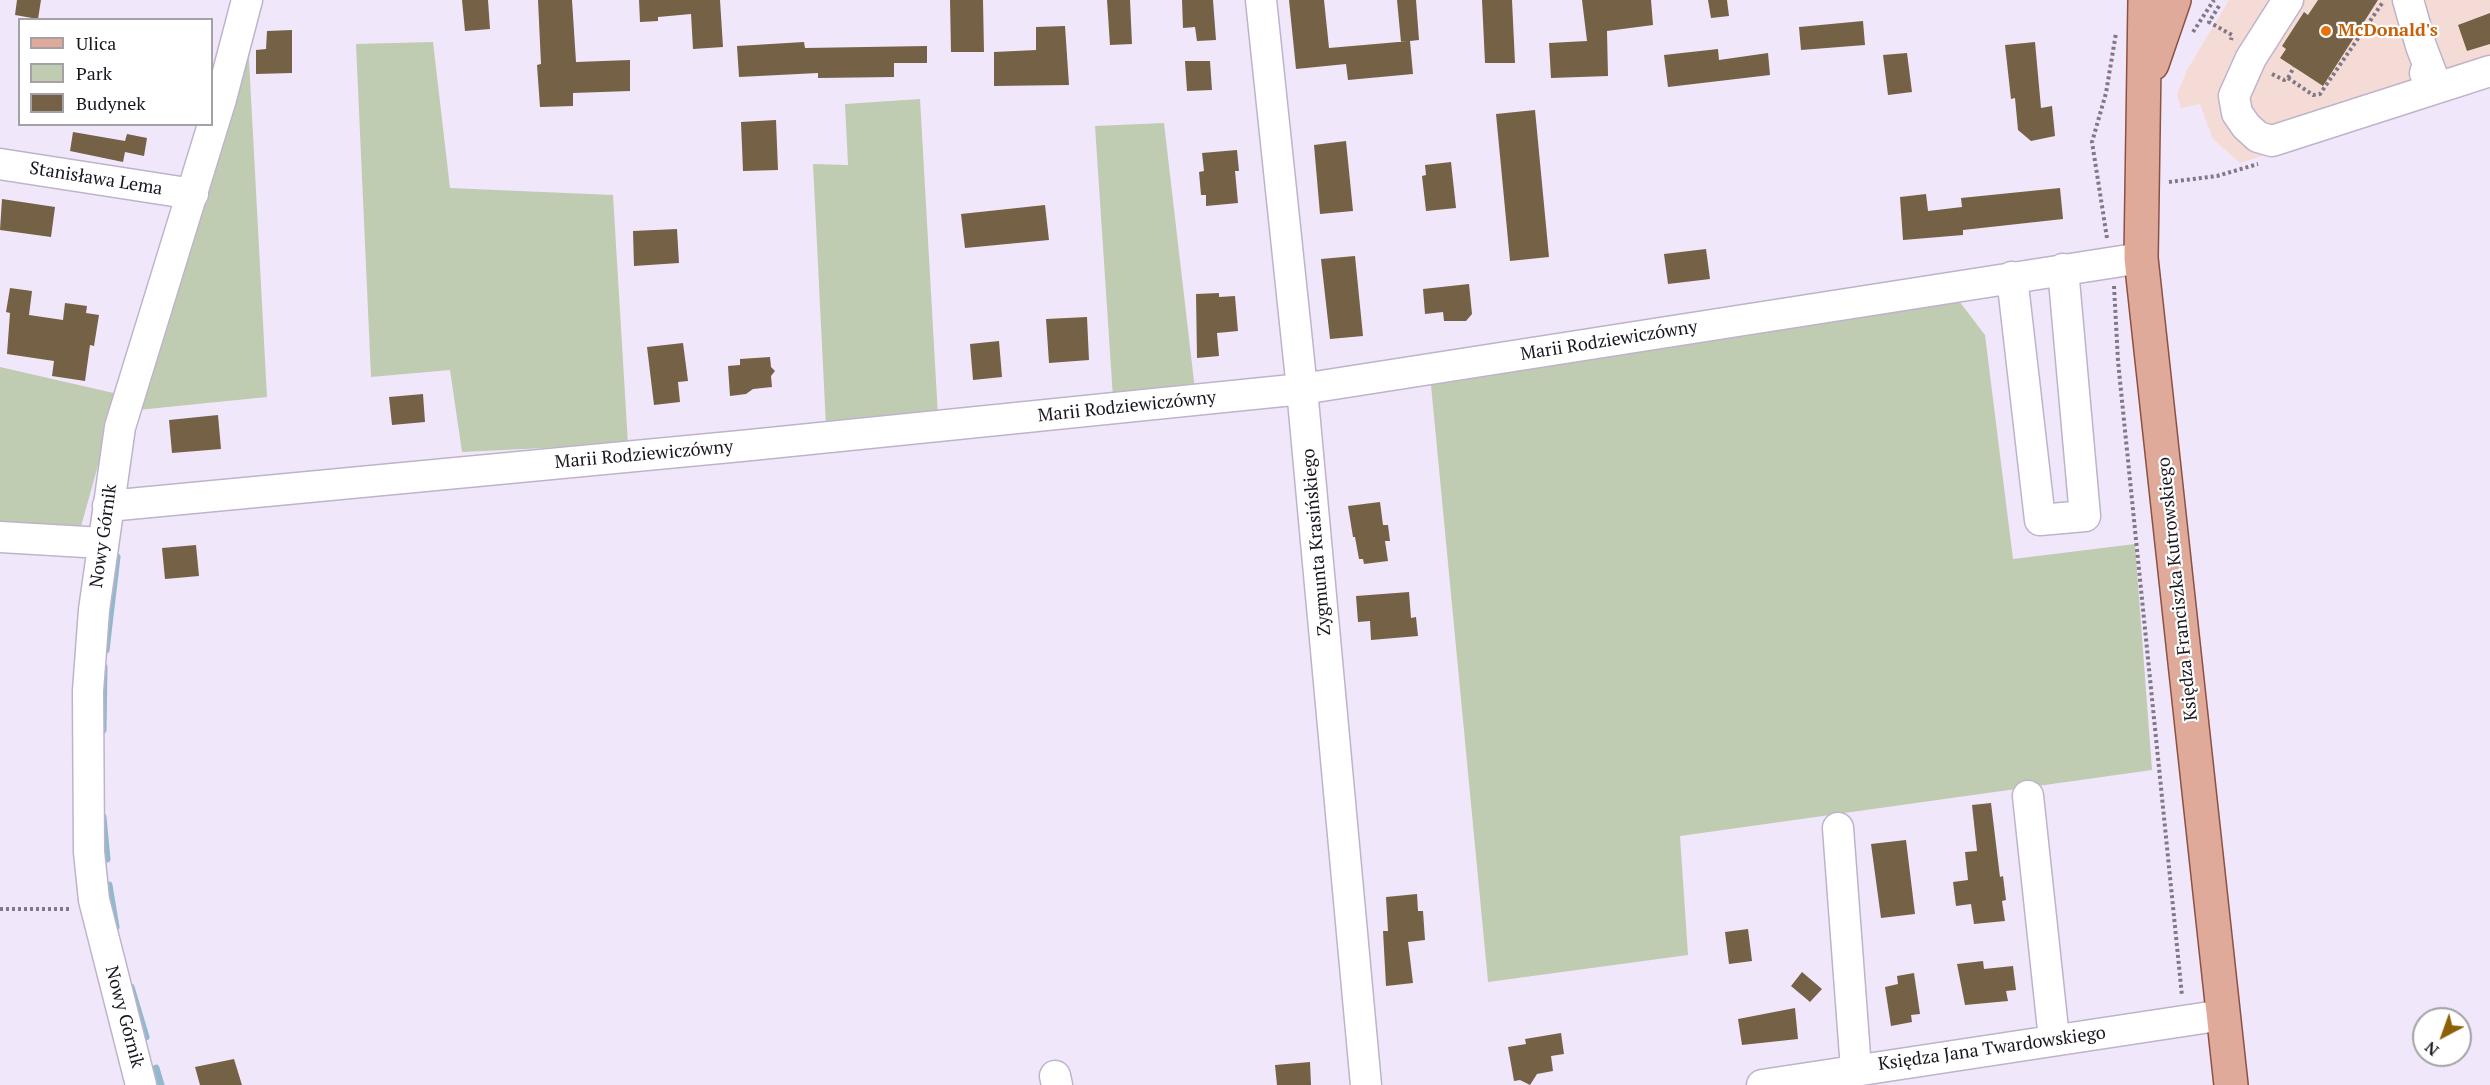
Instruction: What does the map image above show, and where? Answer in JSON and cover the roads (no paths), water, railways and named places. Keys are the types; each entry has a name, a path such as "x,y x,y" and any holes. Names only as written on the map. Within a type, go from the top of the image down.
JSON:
{"main road":[{"name":"Księdza Franciszka Kutrowskiego","path":"2145,0 2143,92 2126,259 2157,390 2231,1085"},
{"name":"Księdza Franciszka Kutrowskiego","path":"2143,92 2174,0"}],"street":[{"name":"Nowy Górnik","path":"213,122 247,0"},
{"name":"Zygmunta Krasińskiego","path":"1261,0 1302,389 1366,1085"},
{"path":"2288,0 2256,50 2234,96 2237,113 2258,137 2272,141 2490,71"},
{"path":"2256,50 2283,33 2303,0"},
{"path":"2394,0 2414,61 2437,88"},
{"path":"2408,0 2421,46 2437,88"},
{"name":"Nowy Górnik","path":"141,1085 97,909 89,852 88,691 102,543 120,427 212,126"},
{"name":"Stanisława Lema","path":"0,164 193,194"},
{"name":"Marii Rodziewiczówny","path":"108,506 741,446 1302,389 2126,259"},
{"path":"2012,277 2040,520 2085,516 2062,269"},
{"path":"0,537 102,543"},
{"path":"2028,796 2054,1039"},
{"path":"1838,828 1856,1069"},
{"name":"Księdza Jana Twardowskiego","path":"1762,1085 2223,1015"}],"waterway":[{"path":"106,650 117,557"},
{"path":"103,730 104,667"},
{"path":"103,817 107,859"},
{"path":"109,885 116,927"},
{"path":"131,987 146,1037"},
{"path":"156,1068 161,1085"}],"place":[{"name":"McDonald's","path":"2326,31"}]}
